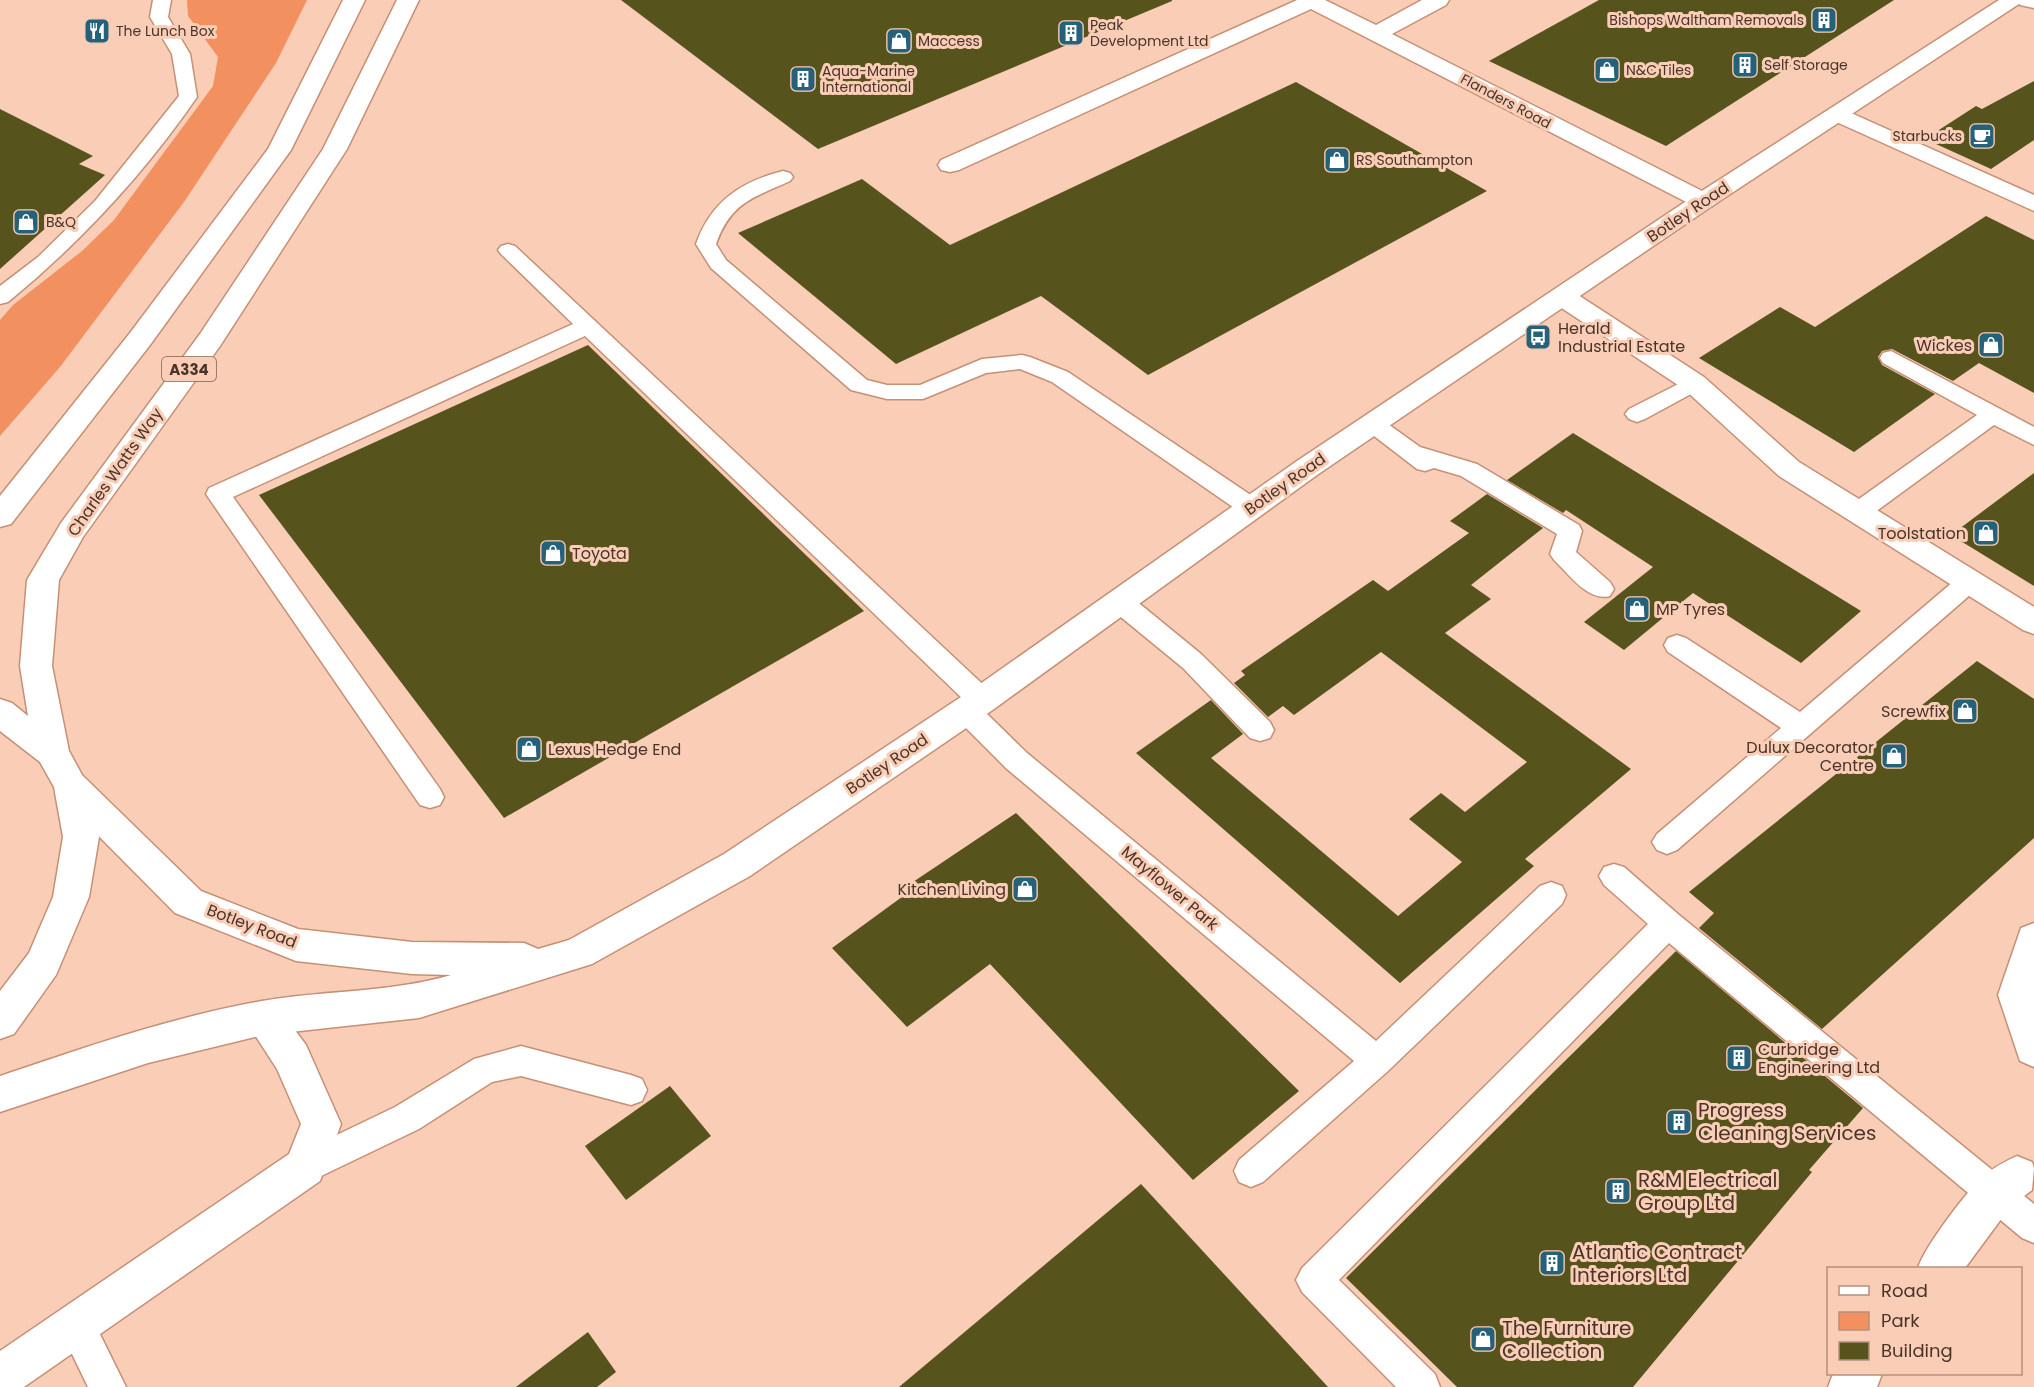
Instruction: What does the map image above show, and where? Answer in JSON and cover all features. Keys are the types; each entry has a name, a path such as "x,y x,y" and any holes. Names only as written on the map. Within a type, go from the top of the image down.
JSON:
{"main road":[{"path":"0,517 140,339 279,150 354,0"},
{"name":"Charles Watts Way","path":"52,753 36,666 43,580 72,530 210,340 335,149 408,0"},
{"path":"1378,33 1438,0"},
{"name":"Botley Road","path":"0,1094 148,1044 263,1018 419,1001 552,959 579,953 738,865 974,706 1252,507 1373,424 1703,201 2014,0"},
{"path":"2028,0 2034,3"},
{"path":"950,165 1311,1"},
{"name":"Flanders Road","path":"1311,1 1378,33 1646,174 1703,201"},
{"path":"1840,114 2034,204"},
{"path":"1563,297 1694,383 1789,469 2034,622"},
{"path":"0,712 52,753 71,786 81,837 71,897 43,963 0,1022"},
{"name":"Botley Road","path":"71,786 188,902 296,945 412,958 552,959"},
{"path":"2034,939 2017,994 2034,1049"},
{"path":"0,1377 305,1167 321,1124 292,1058 263,1018"},
{"path":"1941,1267 2015,1182"},
{"path":"1850,1387 1859,1375"}],"lane":[{"path":"0,297 45,261 102,205 188,97 187,70 174,34 159,16 162,0"},
{"path":"783,177 727,203 712,222 706,244 718,264 859,385 887,392 923,392 982,366 1022,362 1060,377 1252,507"},
{"name":"Mayflower Park","path":"508,250 974,706 1017,760 1377,1061"},
{"path":"430,797 218,494 588,326"},
{"path":"1891,358 2034,437"},
{"path":"1636,414 1694,383"},
{"path":"1858,512 1994,414"},
{"path":"1373,424 1455,485"},
{"path":"1412,453 1469,470 1514,495 1570,531 1563,554 1601,589"},
{"path":"1667,842 1969,582"},
{"path":"1120,602 1192,661 1260,730"},
{"path":"1677,645 1800,726"},
{"path":"1614,876 1668,924 2015,1182 2034,1226"},
{"path":"1251,1171 1377,1061 1551,895"},
{"path":"1422,1387 1314,1280 1668,924"},
{"path":"305,1167 407,1118 485,1069 521,1061 630,1090"},
{"path":"76,1325 108,1387"}],"green space":[{"path":"187,0 307,0 276,63 184,202 60,367 0,436 0,320 13,305 82,251 114,220 213,86 218,57 188,16"}],"building":[{"path":"621,0 1172,0 1172,1 818,149"},
{"path":"1599,0 1894,0 1666,146 1489,61"},
{"name":"Starbucks","path":"2034,81 2034,140 1991,169 1925,139 1976,106 1982,109"},
{"path":"1296,82 1487,191 1148,375 1041,296 896,364 738,233 862,179 950,245"},
{"name":"B&Q","path":"0,109 93,156 79,164 105,175 0,269"},
{"path":"1986,216 2034,240 2034,393 1979,363 1953,381 1892,349 1882,351 1878,357 1882,365 1935,394 1854,452 1699,358 1780,307 1815,327"},
{"name":"Toyota","path":"588,345 864,611 504,818 259,495"},
{"path":"1573,433 1861,611 1801,663 1693,593 1624,650 1584,622 1653,567 1566,510 1563,513 1507,480"},
{"path":"2034,473 2034,586 1951,535"},
{"path":"1487,494 1543,528 1471,585 1491,599 1445,633 1631,769 1525,859 1534,866 1400,983 1136,753 1211,700 1243,734 1211,758 1398,916 1462,862 1409,819 1441,793 1465,812 1527,762 1381,652 1294,715 1283,706 1268,717 1234,683 1245,675 1241,671 1373,580 1388,591 1469,533 1450,521"},
{"path":"1977,661 2034,699 2034,838 1822,1029 1699,928 1714,913 1689,892"},
{"path":"1016,813 1299,1091 1193,1180 990,964 907,1027 832,948 917,886 913,882"},
{"path":"1676,951 1863,1108 1809,1170 1812,1172 1633,1387 1457,1387 1346,1278"},
{"path":"670,1086 711,1136 626,1200 585,1146"},
{"path":"1141,1184 1328,1387 899,1387"},
{"path":"588,1332 616,1372 597,1387 516,1387"}],"place":[{"name":"Bishops Waltham Removals","path":"1824,20"},
{"name":"The Lunch Box","path":"97,31"},
{"name":"Peak Development Ltd","path":"1071,33"},
{"name":"Maccess","path":"899,41"},
{"name":"Self Storage","path":"1745,65"},
{"name":"N&C Tiles","path":"1607,70"},
{"name":"Aqua-Marine International","path":"803,79"},
{"name":"Starbucks","path":"1982,136"},
{"name":"RS Southampton","path":"1337,160"},
{"name":"B&Q","path":"26,222"},
{"name":"Herald Industrial Estate","path":"1538,337"},
{"name":"Wickes","path":"1991,345"},
{"name":"Toolstation","path":"1986,533"},
{"name":"Toyota","path":"553,553"},
{"name":"MP Tyres","path":"1637,609"},
{"name":"Screwfix","path":"1965,711"},
{"name":"Lexus Hedge End","path":"529,749"},
{"name":"Dulux Decorator Centre","path":"1894,756"},
{"name":"Kitchen Living","path":"1025,889"},
{"name":"Curbridge Engineering Ltd","path":"1739,1058"},
{"name":"Progress Cleaning Services","path":"1679,1122"},
{"name":"R&M Electrical Group Ltd","path":"1618,1191"},
{"name":"Atlantic Contract Interiors Ltd","path":"1552,1263"},
{"name":"The Furniture Collection","path":"1483,1339"}]}
